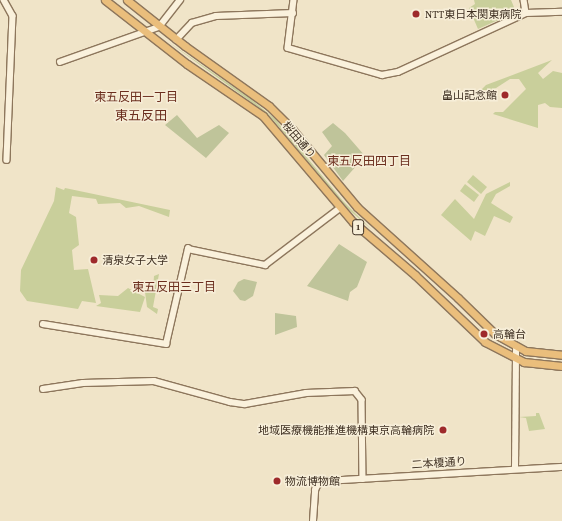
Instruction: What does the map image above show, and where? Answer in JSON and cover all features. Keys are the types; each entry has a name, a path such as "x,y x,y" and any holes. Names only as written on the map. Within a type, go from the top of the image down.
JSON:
{"highway":[{"name":"桜田通り","path":"105,0 145,32 271,124 353,222 433,291 485,342 515,358 535,364 562,366"},
{"name":"桜田通り","path":"127,0 176,40 269,106 292,129 357,207 458,298 489,330 516,347 537,353 562,355"}],"street":[{"path":"4,0 13,16 7,160"},
{"path":"60,62 159,27 180,0"},
{"path":"294,0 288,48 375,74 390,75 526,13 562,12"},
{"path":"524,0 526,13"},
{"path":"176,40 192,24 216,16 292,13"},
{"path":"43,324 166,344 188,249 265,265 340,208"},
{"path":"515,469 516,347"},
{"path":"43,390 83,383 154,381 230,402 245,404 306,393 355,391 362,400 363,479"},
{"name":"二本榎通り","path":"312,521 315,490 318,484 324,481 562,467"}],"green space":[{"path":"474,0 511,0 516,12 478,29 469,8 475,4"},
{"path":"167,41 251,99 275,119 343,201 372,230 347,208 269,115"},
{"path":"552,60 538,73 543,79 553,71 562,73 562,108 550,107 545,103 538,105 538,128 493,114 495,112 503,112 526,89 519,79 510,79 493,90 481,90 486,85"},
{"path":"177,115 197,138 219,125 229,133 206,158 165,125"},
{"path":"333,123 345,133 365,156 343,181 324,155 332,146 322,132"},
{"path":"473,175 487,187 481,194 467,182"},
{"path":"510,182 510,186 496,194 491,203 513,217 510,223 494,216 485,236 475,231 471,241 441,215 455,199 474,219 486,194"},
{"path":"465,184 479,195 474,202 460,191"},
{"path":"56,187 64,190 65,188 170,210 169,217 139,206 126,208 120,203 98,204 96,199 72,196 69,213 76,217 79,245 72,250 74,270 88,269 96,303 82,301 78,309 27,301 20,291 21,270 54,201"},
{"path":"339,244 367,262 357,287 350,292 348,301 307,286"},
{"path":"159,274 153,307 158,309 157,314 147,307 145,292 136,287 140,283 143,290 153,289 154,276"},
{"path":"244,279 257,282 253,296 245,301 240,300 233,291 238,282"},
{"path":"128,288 145,297 140,312 96,306 101,303 99,295 118,296"},
{"path":"275,313 296,316 297,327 275,335"},
{"path":"536,413 539,413 545,429 529,431 526,418 519,417 536,416"}],"place":[{"name":"NTT東日本関東病院","path":"416,14"},
{"name":"畠山記念館","path":"505,95"},
{"name":"清泉女子大学","path":"94,260"},
{"name":"高輪台","path":"484,334"},
{"name":"地域医療機能推進機構東京高輪病院","path":"443,430"},
{"name":"物流博物館","path":"277,481"}],"district":[{"name":"東五反田一丁目","path":"136,98"},
{"name":"東五反田","path":"141,116"},
{"name":"東五反田四丁目","path":"369,162"},
{"name":"東五反田三丁目","path":"174,288"}]}
